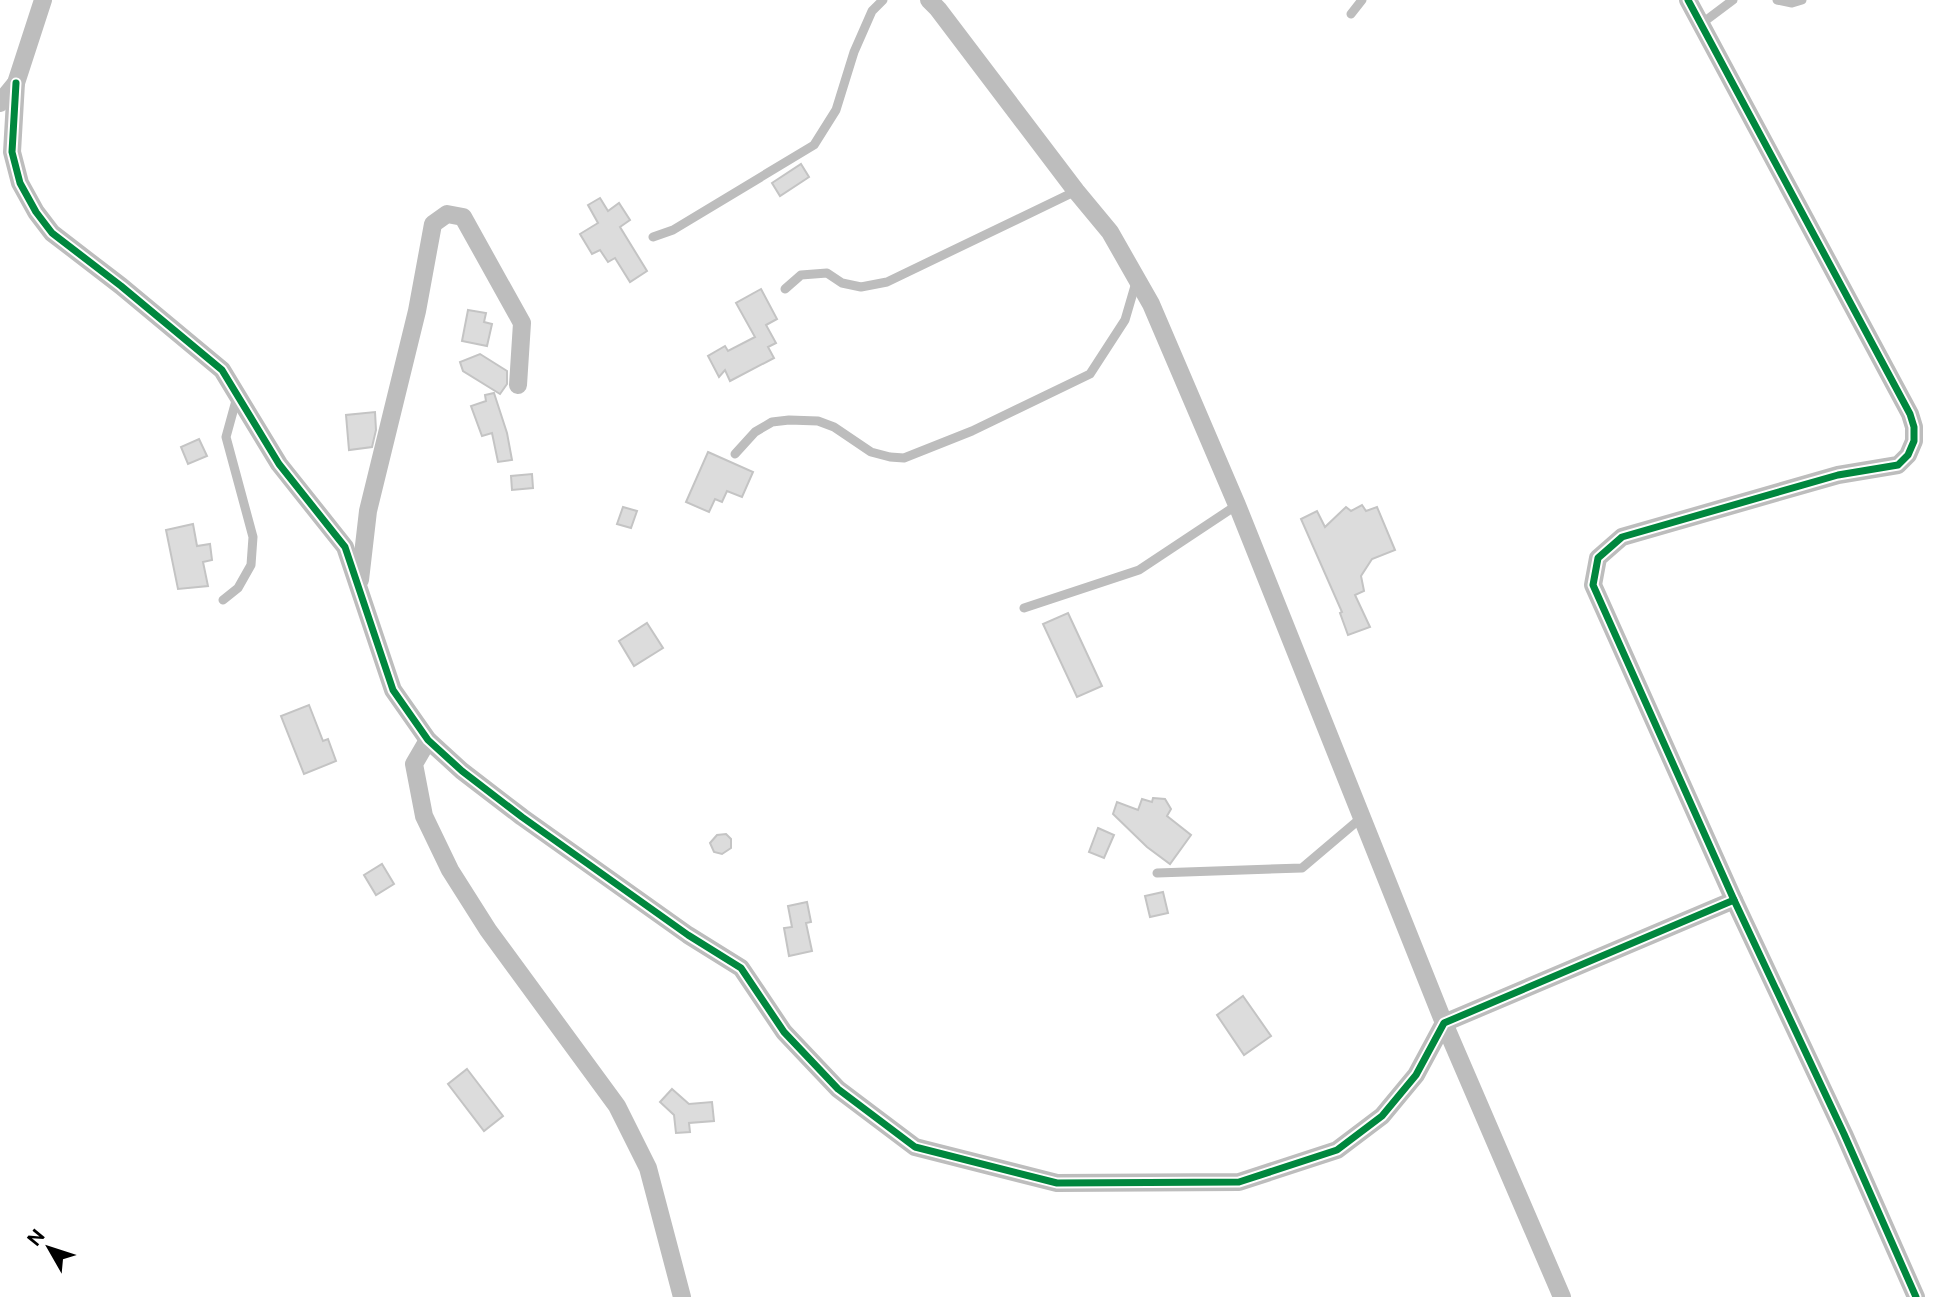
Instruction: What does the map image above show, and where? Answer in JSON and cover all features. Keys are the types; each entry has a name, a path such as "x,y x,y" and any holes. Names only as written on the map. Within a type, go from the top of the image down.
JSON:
{"street":[{"path":"43,0 16,83 12,152 20,183 36,212 52,233 222,370 279,464 345,547 393,690 428,740 462,771 522,817 688,935 741,968 784,1032 838,1089 915,1147 1057,1183 1239,1182 1337,1150 1382,1116 1416,1075 1444,1023 1734,900"},
{"path":"929,0 1110,232 1151,304 1237,505 1444,1023 1563,1297"},
{"path":"1688,0 1886,366 1910,414 1914,427 1914,442 1908,455 1898,465 1838,475 1622,537 1598,558 1593,585 1916,1297"},
{"path":"0,103 16,83"},
{"path":"359,586 368,511 417,311 433,224 447,214 463,218 522,323 518,385"},
{"path":"428,740 414,764 424,816 450,870 488,930 617,1106 648,1168 682,1297"}],"lane":[{"path":"653,237 673,230 814,145 836,110 854,52 872,11 883,0"},
{"path":"1351,14 1362,0"},
{"path":"1700,24 1733,0"},
{"path":"1777,0 1792,3 1802,0"},
{"path":"785,289 801,275 827,273 842,283 862,287 887,282 1076,191"},
{"path":"735,454 755,432 772,422 789,419 818,421 834,427 870,452 904,458 971,431 1090,374 1125,320 1137,279"},
{"path":"223,600 238,588 251,565 253,537 226,437 237,395"},
{"path":"1024,608 1139,570 1237,505"},
{"path":"1157,873 1302,868 1361,818"}],"building":[{"path":"801,164 809,177 780,196 772,183"},
{"path":"600,198 608,211 619,203 630,220 620,227 647,271 630,282 615,258 608,262 600,250 592,254 580,234 598,223 588,205"},
{"path":"761,289 777,319 766,325 776,343 768,347 774,358 730,381 725,370 719,377 708,356 725,346 728,351 755,337 736,303"},
{"path":"468,310 486,313 484,322 492,324 487,346 462,341"},
{"path":"480,354 507,371 507,384 500,394 463,371 460,362"},
{"path":"494,393 507,433 512,460 498,462 492,433 482,436 471,406 486,401 485,395"},
{"path":"375,412 376,430 372,447 349,450 346,415"},
{"path":"199,439 207,456 188,464 181,447"},
{"path":"708,452 753,472 742,497 727,491 722,502 715,499 709,512 686,502"},
{"path":"532,474 533,488 512,490 511,476"},
{"path":"1362,505 1366,511 1377,507 1395,550 1372,559 1361,576 1364,591 1355,595 1370,627 1348,635 1340,613 1342,612 1301,519 1317,511 1325,527 1346,507 1351,511"},
{"path":"623,507 637,511 631,528 617,524"},
{"path":"193,524 197,546 210,544 212,560 203,562 208,586 178,589 166,530"},
{"path":"1068,613 1102,686 1077,697 1043,624"},
{"path":"647,623 663,648 634,666 619,641"},
{"path":"309,705 323,741 328,739 336,761 304,774 281,716"},
{"path":"1153,798 1165,799 1171,809 1167,816 1191,835 1170,864 1147,847 1113,814 1117,802 1138,810 1142,799 1152,802"},
{"path":"1098,828 1114,835 1104,858 1089,852"},
{"path":"726,834 731,839 731,848 722,854 714,852 710,843 717,835"},
{"path":"382,864 394,884 376,895 364,875"},
{"path":"1163,892 1168,913 1150,917 1145,896"},
{"path":"807,902 811,922 806,923 812,951 789,956 784,928 792,927 788,906"},
{"path":"1243,996 1271,1036 1244,1055 1217,1015"},
{"path":"467,1069 503,1116 484,1131 448,1084"},
{"path":"672,1089 689,1104 712,1102 714,1121 689,1123 690,1132 676,1133 674,1115 660,1102"}],"cycle path":[{"path":"1688,0 1910,414 1914,441 1908,455 1898,465 1838,475 1622,537 1598,558 1593,585 1916,1297"},
{"path":"16,83 12,152 20,183 36,212 52,233 222,370 279,464 345,547 393,690 428,740 462,771 522,817 688,935 741,968 784,1032 838,1089 915,1147 1057,1183 1239,1182 1337,1150 1382,1116 1416,1075 1444,1023 1734,900"}]}
